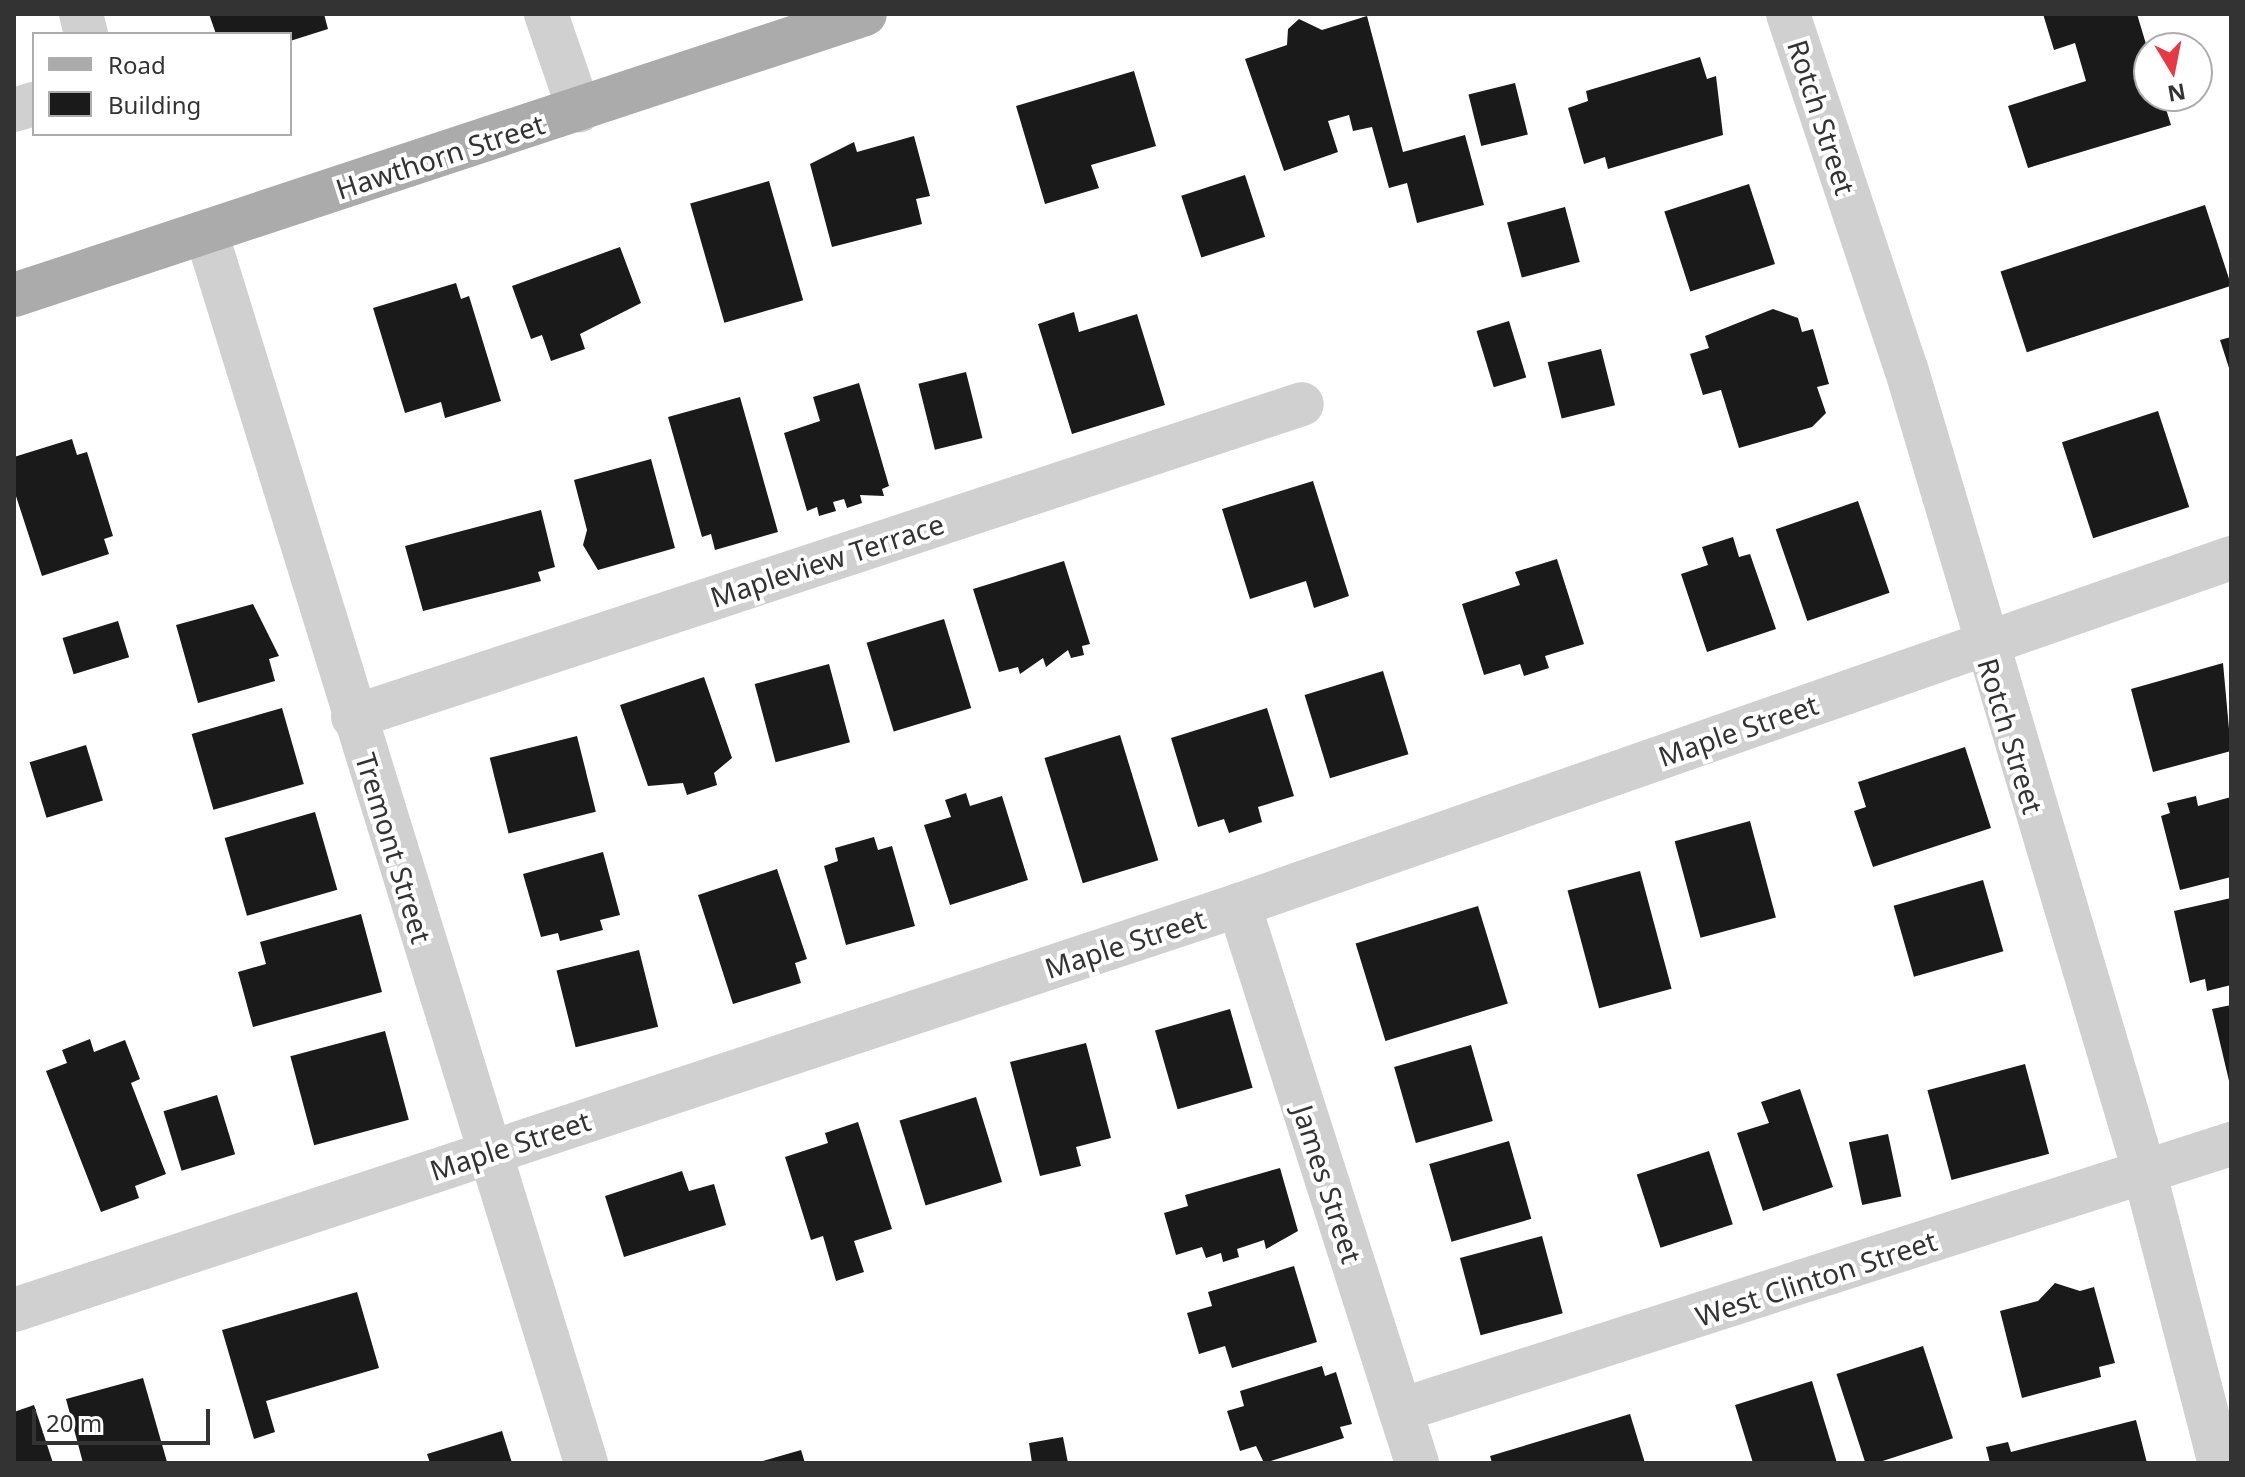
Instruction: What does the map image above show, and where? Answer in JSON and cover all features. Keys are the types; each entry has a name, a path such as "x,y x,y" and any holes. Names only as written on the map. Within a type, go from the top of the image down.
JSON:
{"main road":[{"name":"Hawthorn Street","path":"14,295 865,14"}],"street":[{"path":"546,14 579,110"},
{"name":"Rotch Street","path":"1788,14 1906,368 1983,644 2145,1174 2220,1463"},
{"name":"Tremont Street","path":"206,232 353,717 586,1463"},
{"name":"Mapleview Terrace","path":"353,717 1302,404"},
{"name":"Maple Street","path":"14,1310 1239,905 2231,558"},
{"name":"James Street","path":"1239,905 1417,1463"},
{"name":"West Clinton Street","path":"1401,1410 2231,1144"}],"building":[{"path":"209,14 324,14 328,29 292,40 292,32 215,32"},
{"path":"2043,14 2137,14 2142,32 2133,32 2133,112 2167,112 2171,125 2028,168 2008,106 2086,81 2075,43 2054,50"},
{"path":"1367,16 1403,152 1465,135 1484,205 1417,223 1407,183 1389,188 1372,127 1353,131 1349,115 1328,121 1338,152 1284,171 1245,59 1287,45 1288,29 1299,19 1322,30"},
{"path":"1700,57 1707,79 1716,76 1723,135 1608,169 1605,157 1584,164 1568,108 1588,101 1586,91"},
{"path":"1134,71 1156,146 1091,165 1099,188 1045,204 1016,106"},
{"path":"1515,83 1528,134 1481,146 1468,95"},
{"path":"914,136 930,196 916,199 922,224 832,247 810,164 854,142 857,152"},
{"path":"1245,175 1265,237 1201,258 1181,196"},
{"path":"769,181 803,300 724,323 690,204"},
{"path":"1749,184 1775,264 1690,291 1664,212"},
{"path":"2205,205 2231,286 2027,352 2001,271"},
{"path":"1565,207 1580,262 1522,278 1507,223"},
{"path":"620,247 641,303 580,334 585,349 551,361 542,335 531,339 512,286"},
{"path":"456,283 461,299 469,296 501,401 445,418 441,402 405,413 373,308"},
{"path":"1773,309 1798,318 1802,332 1813,329 1829,384 1817,387 1826,413 1812,427 1739,448 1721,390 1703,395 1690,354 1709,348 1705,336"},
{"path":"1074,312 1079,332 1137,314 1165,405 1072,434 1038,324"},
{"path":"1509,321 1526,377 1494,387 1476,331"},
{"path":"2231,337 2231,371 2230,371 2220,340"},
{"path":"1601,349 1615,405 1562,419 1548,362"},
{"path":"966,372 982,438 935,450 918,384"},
{"path":"859,383 889,486 882,489 884,496 860,495 862,503 847,508 844,499 833,502 836,511 819,516 817,507 807,511 784,433 820,421 813,397"},
{"path":"740,397 778,532 715,550 711,534 702,537 668,417"},
{"path":"2158,411 2189,507 2093,538 2062,442"},
{"path":"72,439 77,455 87,452 113,536 104,539 109,554 42,576 14,490 14,457"},
{"path":"651,459 675,548 598,570 583,545 587,530 574,480"},
{"path":"1313,481 1349,596 1314,608 1306,581 1250,599 1222,509"},
{"path":"1858,501 1890,593 1807,621 1776,529"},
{"path":"541,510 555,567 538,572 541,581 423,611 405,546"},
{"path":"1733,537 1739,557 1750,554 1776,629 1707,652 1681,574 1708,565 1702,547"},
{"path":"1557,559 1584,644 1545,656 1549,668 1524,676 1520,664 1484,675 1462,604 1520,585 1515,572"},
{"path":"1064,561 1090,644 1082,646 1084,655 1071,658 1068,650 1046,667 1043,658 1020,674 1018,667 999,672 973,589"},
{"path":"253,604 279,656 269,659 275,681 198,703 176,625"},
{"path":"944,619 971,708 894,732 867,643"},
{"path":"118,621 129,657 74,674 63,638"},
{"path":"2223,663 2231,751 2153,772 2131,689"},
{"path":"829,664 850,742 776,762 755,684"},
{"path":"1383,671 1408,754 1330,778 1305,695"},
{"path":"704,677 732,758 714,773 717,785 687,795 683,783 648,786 620,705"},
{"path":"282,708 304,784 213,810 192,734"},
{"path":"1267,708 1294,796 1258,807 1262,822 1229,833 1224,819 1198,827 1171,738"},
{"path":"1120,735 1158,860 1083,883 1044,758"},
{"path":"577,736 596,812 509,833 490,758"},
{"path":"86,745 103,800 47,818 30,762"},
{"path":"1965,747 1991,828 1873,867 1854,811 1866,807 1858,782"},
{"path":"966,793 970,806 1002,796 1028,880 950,905 924,825 951,817 945,800"},
{"path":"2196,796 2198,806 2231,797 2231,877 2180,890 2161,816 2170,813 2167,803"},
{"path":"315,812 337,890 247,916 225,838"},
{"path":"1750,821 1776,918 1701,938 1675,841"},
{"path":"874,837 878,850 892,846 915,926 846,945 824,866 838,861 835,848"},
{"path":"603,852 620,915 600,920 603,930 560,941 558,933 541,937 523,874"},
{"path":"777,869 807,959 795,963 801,983 733,1004 698,895"},
{"path":"1640,871 1672,989 1599,1008 1568,890"},
{"path":"1983,880 2003,951 1914,977 1894,906"},
{"path":"2231,898 2231,985 2207,991 2205,979 2190,983 2174,911"},
{"path":"1478,906 1508,1004 1385,1041 1356,943"},
{"path":"361,914 382,992 253,1027 238,972 266,964 260,942"},
{"path":"639,950 658,1027 576,1047 557,971"},
{"path":"2231,1005 2231,1084 2230,1085 2212,1009"},
{"path":"1230,1009 1253,1088 1178,1109 1155,1030"},
{"path":"385,1031 409,1120 314,1145 290,1056"},
{"path":"90,1039 94,1052 125,1040 140,1079 131,1083 166,1174 135,1186 139,1198 101,1212 46,1071 67,1063 62,1050"},
{"path":"1086,1043 1111,1138 1076,1147 1081,1166 1040,1176 1010,1062"},
{"path":"1471,1045 1493,1121 1416,1143 1394,1067"},
{"path":"2025,1064 2049,1154 1952,1180 1927,1090"},
{"path":"1800,1089 1833,1187 1763,1211 1737,1133 1769,1123 1761,1102"},
{"path":"217,1095 235,1154 182,1171 163,1111"},
{"path":"976,1097 1002,1182 926,1206 899,1120"},
{"path":"858,1122 892,1229 854,1241 864,1272 836,1281 823,1236 811,1240 785,1157 828,1143 825,1133"},
{"path":"1888,1134 1901,1197 1862,1205 1849,1142"},
{"path":"1509,1141 1531,1219 1452,1242 1429,1164"},
{"path":"1709,1151 1733,1224 1661,1248 1637,1174"},
{"path":"1280,1168 1298,1231 1266,1249 1264,1240 1237,1249 1239,1257 1223,1262 1221,1253 1206,1258 1202,1247 1176,1255 1164,1213 1188,1206 1185,1195"},
{"path":"682,1171 689,1191 714,1184 726,1225 624,1257 605,1196"},
{"path":"1542,1236 1563,1313 1481,1335 1460,1258"},
{"path":"1294,1266 1317,1342 1232,1368 1225,1346 1199,1354 1187,1313 1212,1306 1208,1292"},
{"path":"2055,1283 2080,1291 2094,1287 2115,1363 2099,1367 2101,1377 2022,1398 2000,1311 2038,1301"},
{"path":"357,1292 379,1368 266,1401 275,1432 254,1439 222,1330"},
{"path":"1923,1346 1953,1438 1877,1463 1865,1463 1836,1374"},
{"path":"1322,1366 1325,1376 1336,1372 1352,1424 1340,1427 1344,1438 1264,1463 1256,1446 1240,1451 1227,1411 1244,1406 1240,1391"},
{"path":"143,1378 167,1462 83,1463 66,1399"},
{"path":"1812,1381 1837,1463 1753,1463 1735,1405"},
{"path":"34,1405 53,1463 14,1463 14,1412"},
{"path":"1630,1414 1645,1463 1492,1463 1490,1456"},
{"path":"2136,1420 2147,1463 1990,1463 1986,1447 2008,1442 2011,1452"},
{"path":"502,1431 512,1463 430,1463 427,1454"},
{"path":"1063,1437 1068,1463 1032,1463 1029,1443"},
{"path":"801,1450 805,1463 759,1463 759,1462"}]}
